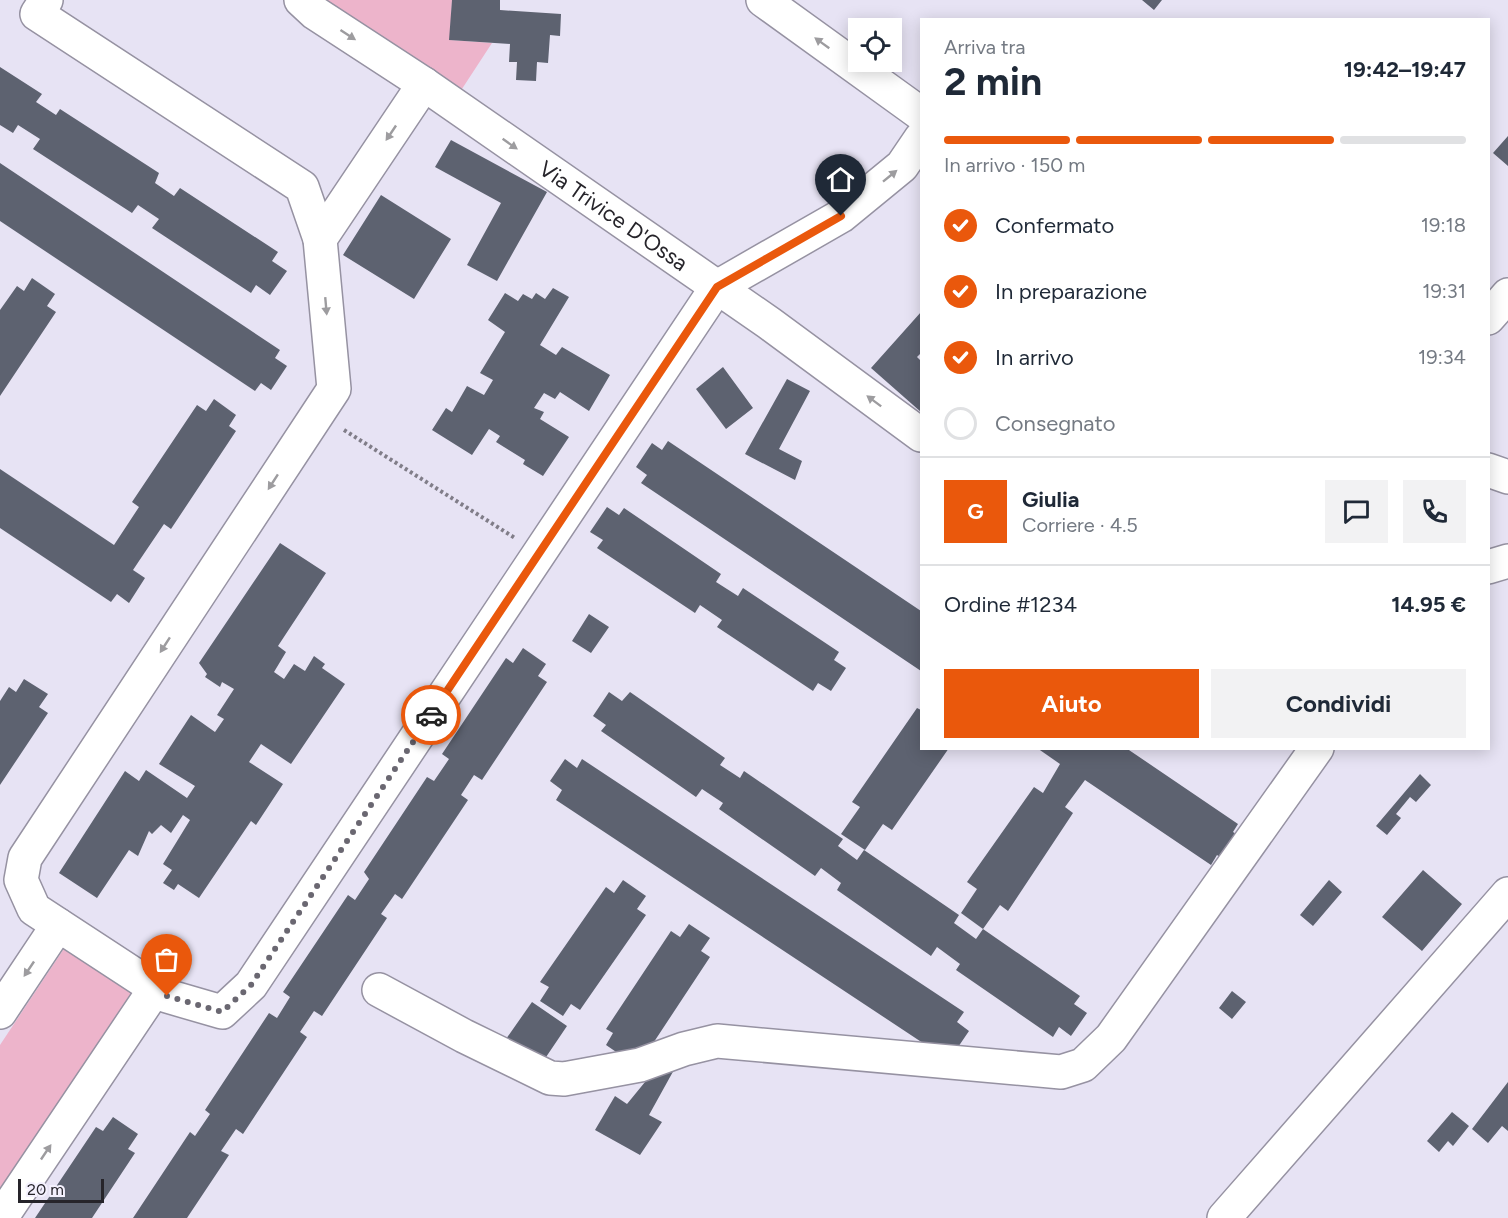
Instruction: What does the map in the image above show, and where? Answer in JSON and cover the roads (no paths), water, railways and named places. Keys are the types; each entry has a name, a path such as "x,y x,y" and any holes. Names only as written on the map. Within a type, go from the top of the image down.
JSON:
{"street":[{"path":"46,0 37,14 302,187 320,239 334,389 25,858 21,880 34,909 155,989 167,996 222,1012 251,985 717,287 841,216 902,166 920,139"},
{"path":"763,0 920,113"},
{"name":"Via Trivice D'Ossa","path":"304,4 424,84 769,323 920,434"},
{"path":"320,239 424,84"},
{"path":"1490,316 1508,295"},
{"path":"1490,471 1508,477"},
{"path":"1490,566 1508,561"},
{"path":"380,990 464,1036 550,1078 564,1079 640,1065 684,1049 717,1041 1061,1072 1083,1065 1111,1038 1316,750"},
{"path":"1224,1218 1508,894"},
{"path":"0,1012 58,925"},
{"path":"2,1218 155,989"}]}
